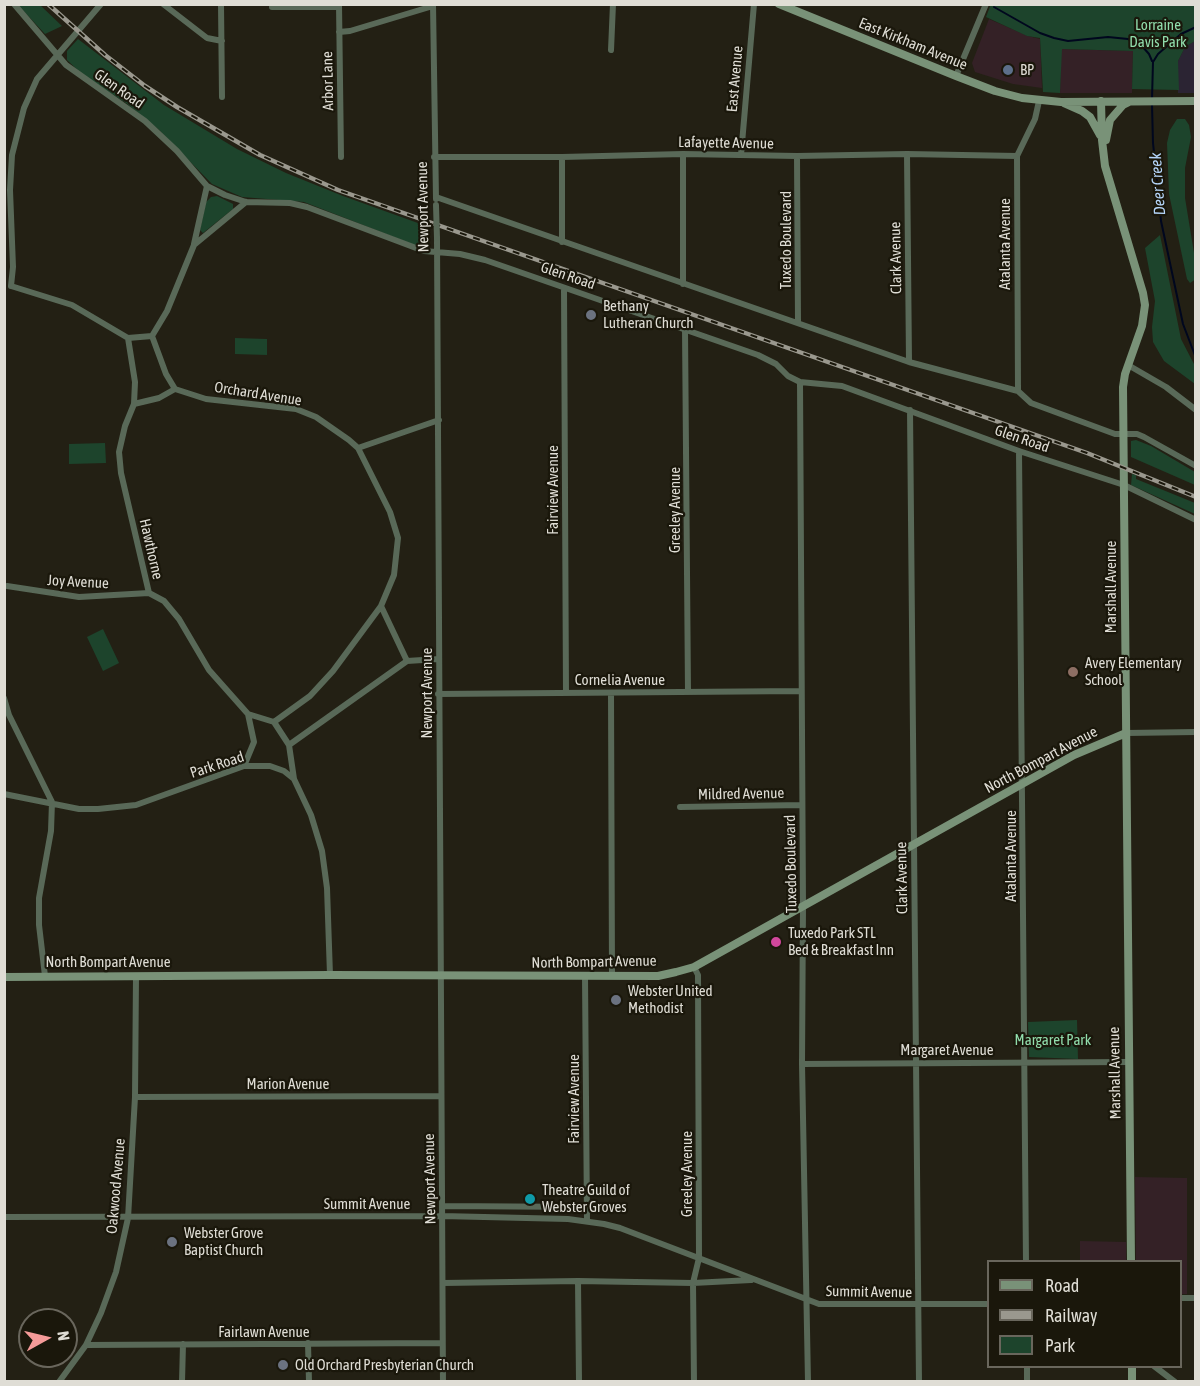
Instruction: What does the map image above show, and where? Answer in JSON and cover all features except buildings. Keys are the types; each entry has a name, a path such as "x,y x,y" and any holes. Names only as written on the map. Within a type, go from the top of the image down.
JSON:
{"street":[{"name":"Glen Road","path":"14,4 57,57 145,122 177,151 207,186 225,195 246,202 290,203 307,207 424,251 437,254 460,254 485,260 758,355 776,364 788,376 800,382 842,386 1020,451 1125,485 1196,520"},
{"path":"4,291 11,286 13,267 10,190 12,155 24,108 37,79 101,4"},
{"path":"163,4 207,38 222,41"},
{"path":"221,4 222,97"},
{"path":"611,50 613,4"},
{"name":"East Avenue","path":"741,155 754,4"},
{"name":"East Kirkham Avenue","path":"779,4 995,91 1039,101 1196,101"},
{"path":"956,76 986,4"},
{"path":"339,32 350,31 433,5"},
{"name":"Newport Avenue","path":"433,5 439,420 438,694 443,1382"},
{"path":"272,7 339,6"},
{"name":"Arbor Lane","path":"339,6 341,157"},
{"name":"Atalanta Avenue","path":"1018,391 1017,156 1035,119 1039,101"},
{"name":"Marshall Avenue","path":"1101,101 1105,166 1144,298 1142,326 1124,381 1131,1260"},
{"path":"1105,166 1110,120 1129,101"},
{"path":"1061,102 1090,117 1098,128 1102,140"},
{"path":"683,154 683,284"},
{"name":"Lafayette Avenue","path":"434,157 683,154 1017,156"},
{"name":"Clark Avenue","path":"907,154 909,362"},
{"name":"Tuxedo Boulevard","path":"797,156 798,323"},
{"path":"561,242 562,157"},
{"path":"152,336 167,312 194,244 207,186"},
{"name":"Glen Road","path":"436,197 909,362 1018,391 1031,404 1115,434 1137,434 1196,466"},
{"path":"194,244 246,202"},
{"path":"11,286 72,305 128,338 152,336"},
{"name":"Fairview Avenue","path":"564,288 566,693"},
{"name":"Greeley Avenue","path":"685,329 688,692"},
{"path":"134,404 159,398 176,389 166,374 152,336"},
{"name":"Hawthorne","path":"128,338 135,382 134,404 125,426 119,452 121,473 149,593 164,601 179,619 209,670 248,714"},
{"path":"1128,365 1166,387 1196,410"},
{"name":"Tuxedo Boulevard","path":"800,382 802,1064 808,1382"},
{"name":"Orchard Avenue","path":"176,389 206,399 296,409 315,417 350,440 358,448"},
{"name":"Clark Avenue","path":"910,410 919,1382"},
{"path":"274,722 310,696 333,671 381,606 394,575 398,538 390,512 358,448 439,420"},
{"name":"Atalanta Avenue","path":"1020,451 1026,1260"},
{"name":"Joy Avenue","path":"5,587 79,597 149,593"},
{"path":"381,606 407,661"},
{"path":"289,745 407,661 438,659"},
{"name":"Cornelia Avenue","path":"438,694 801,691"},
{"path":"611,693 612,976"},
{"path":"4,698 9,715 52,802 51,831 39,898 39,925 45,976"},
{"path":"244,766 254,742 248,714 274,722 289,745 294,779 311,815 322,851 327,888 330,975"},
{"name":"North Bompart Avenue","path":"4,977 658,976 694,967 1074,756 1126,733 1196,732"},
{"name":"Park Road","path":"4,794 79,809 118,808 136,805 244,766 270,765 284,771 294,779"},
{"name":"Mildred Avenue","path":"680,807 802,805"},
{"name":"Greeley Avenue","path":"694,967 698,975 699,1257 693,1283 694,1382"},
{"name":"Oakwood Avenue","path":"59,1382 86,1345 110,1291 128,1218 135,1096 136,976"},
{"name":"Fairview Avenue","path":"585,976 587,1221"},
{"name":"Margaret Avenue","path":"802,1064 1128,1062"},
{"name":"Marion Avenue","path":"135,1096 441,1096"},
{"path":"442,1206 587,1207"},
{"name":"Summit Avenue","path":"4,1217 442,1216 587,1221 620,1228 808,1301 830,1305 987,1304"},
{"name":"Summit Avenue","path":"443,1283 578,1281 693,1283 755,1280"},
{"path":"578,1281 579,1382"},
{"path":"308,1343 309,1382"},
{"name":"Fairlawn Avenue","path":"86,1345 442,1343"},
{"path":"182,1382 183,1344"},
{"path":"1157,1368 1175,1382"}],"shaded area":[{"path":"989,19 1040,39 1042,88 1013,84 975,72 972,63"},
{"path":"1195,41 1195,93 1178,93 1178,61 1185,47"},
{"path":"1061,49 1133,51 1132,93 1060,93"},
{"path":"1135,1177 1187,1178 1187,1294 1182,1294 1182,1260 1136,1260"},
{"path":"1080,1241 1126,1242 1126,1260 1080,1260"}],"green space":[{"name":"Lorraine Davis Park","path":"991,4 1195,5 1195,41 1185,47 1178,61 1179,90 1132,89 1133,51 1062,49 1060,93 1043,92 1040,38 1027,36 986,17"},
{"path":"18,5 40,5 62,26 45,34"},
{"path":"78,39 164,105 237,149 286,173 429,227 428,248 422,248 304,202 242,197 212,184 158,129 126,103 84,76 67,60 67,51"},
{"path":"1177,119 1185,119 1189,125 1191,137 1185,168 1185,198 1196,279 1190,283 1187,279 1169,194 1167,143 1170,130"},
{"path":"217,196 233,204 233,209 203,233 200,230 206,202 211,197"},
{"path":"1160,235 1181,339 1195,366 1195,384 1164,361 1153,342 1155,301 1145,248"},
{"path":"235,338 267,339 267,355 235,354"},
{"path":"1136,440 1151,446 1195,472 1195,485 1131,457 1131,441"},
{"path":"105,443 106,463 69,464 69,444"},
{"path":"1132,474 1136,475 1136,479 1195,503 1195,514 1131,485"},
{"path":"103,629 119,663 103,671 87,637"},
{"name":"Margaret Park","path":"1077,1020 1078,1059 1029,1057 1028,1022"}],"waterway":[{"path":"994,7 1040,33 1054,38 1068,41 1108,37 1128,39 1142,46 1152,61"},
{"name":"Deer Creek","path":"1152,99 1153,62 1158,54 1181,34 1196,27"},
{"name":"Deer Creek","path":"1152,105 1153,143 1161,221 1183,324 1196,358"}],"railway":[{"path":"48,4 105,55 177,107 260,155 338,190 1087,453 1196,497"}],"place":[{"name":"BP","path":"1008,70"},
{"name":"Bethany Lutheran Church","path":"591,315"},
{"name":"Avery Elementary School","path":"1073,672"},
{"name":"Tuxedo Park STL Bed & Breakfast Inn","path":"776,942"},
{"name":"Webster United Methodist","path":"616,1000"},
{"name":"Theatre Guild of Webster Groves","path":"530,1199"},
{"name":"Webster Grove Baptist Church","path":"172,1242"},
{"name":"Old Orchard Presbyterian Church","path":"283,1365"}]}
